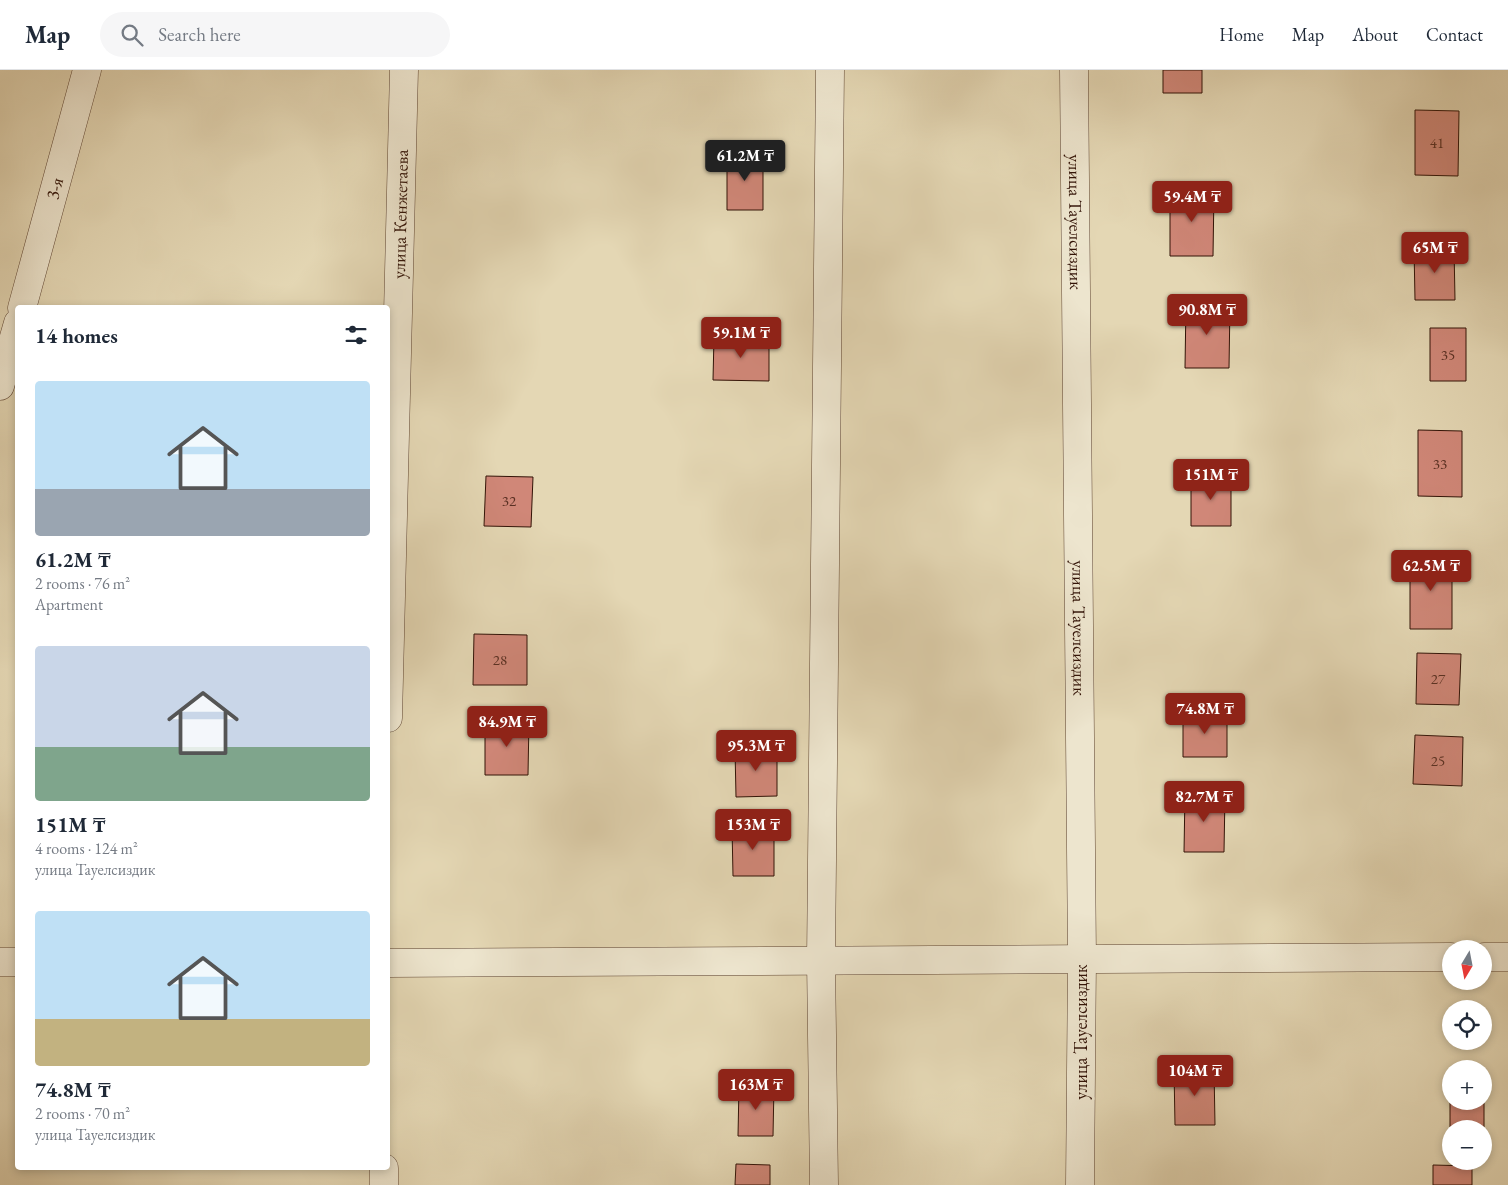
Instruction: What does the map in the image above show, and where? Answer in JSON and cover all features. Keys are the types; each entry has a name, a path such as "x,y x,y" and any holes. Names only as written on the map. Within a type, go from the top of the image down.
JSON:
{"street":[{"name":"3-я","path":"23,305 87,70"},
{"name":"улица Кенжетаева","path":"390,637 404,70"},
{"path":"824,1185 821,960 830,70"},
{"name":"улица Тауелсиздик","path":"1074,70 1082,959 1080,1185"},
{"path":"0,386 15,334"},
{"path":"390,963 1442,957"},
{"path":"1492,957 1508,957"},
{"path":"0,962 15,962"},
{"path":"384,1170 384,1185"}],"building":[{"path":"1163,70 1202,70 1202,93 1163,93"},
{"path":"1415,110 1459,111 1458,176 1415,175"},
{"path":"727,154 763,154 763,210 727,210"},
{"path":"1170,191 1214,191 1213,256 1170,256"},
{"path":"1414,247 1454,247 1455,300 1415,300"},
{"path":"1186,303 1230,304 1229,368 1185,368"},
{"path":"1430,328 1466,328 1466,381 1430,381"},
{"path":"714,337 769,337 769,381 713,380"},
{"path":"1418,430 1462,431 1462,497 1418,496"},
{"path":"486,476 533,477 531,527 484,526"},
{"path":"1191,476 1231,476 1231,526 1191,526"},
{"path":"1410,555 1452,555 1452,629 1410,629"},
{"path":"474,634 527,635 527,685 473,685"},
{"path":"1417,653 1461,654 1459,705 1416,704"},
{"path":"1183,713 1227,713 1227,757 1183,757"},
{"path":"485,721 529,721 528,775 485,775"},
{"path":"1415,735 1463,737 1462,786 1413,784"},
{"path":"777,747 777,796 736,797 735,748"},
{"path":"1185,793 1225,794 1224,852 1184,852"},
{"path":"774,826 774,876 733,876 732,827"},
{"path":"1214,1069 1215,1125 1175,1125 1174,1070"},
{"path":"739,1086 774,1086 773,1136 738,1136"},
{"path":"1450,1110 1484,1110 1484,1120 1450,1120"},
{"path":"736,1164 770,1165 770,1185 735,1185"},
{"path":"1433,1165 1442,1165 1442,1170 1472,1170 1472,1185 1433,1185"}]}
